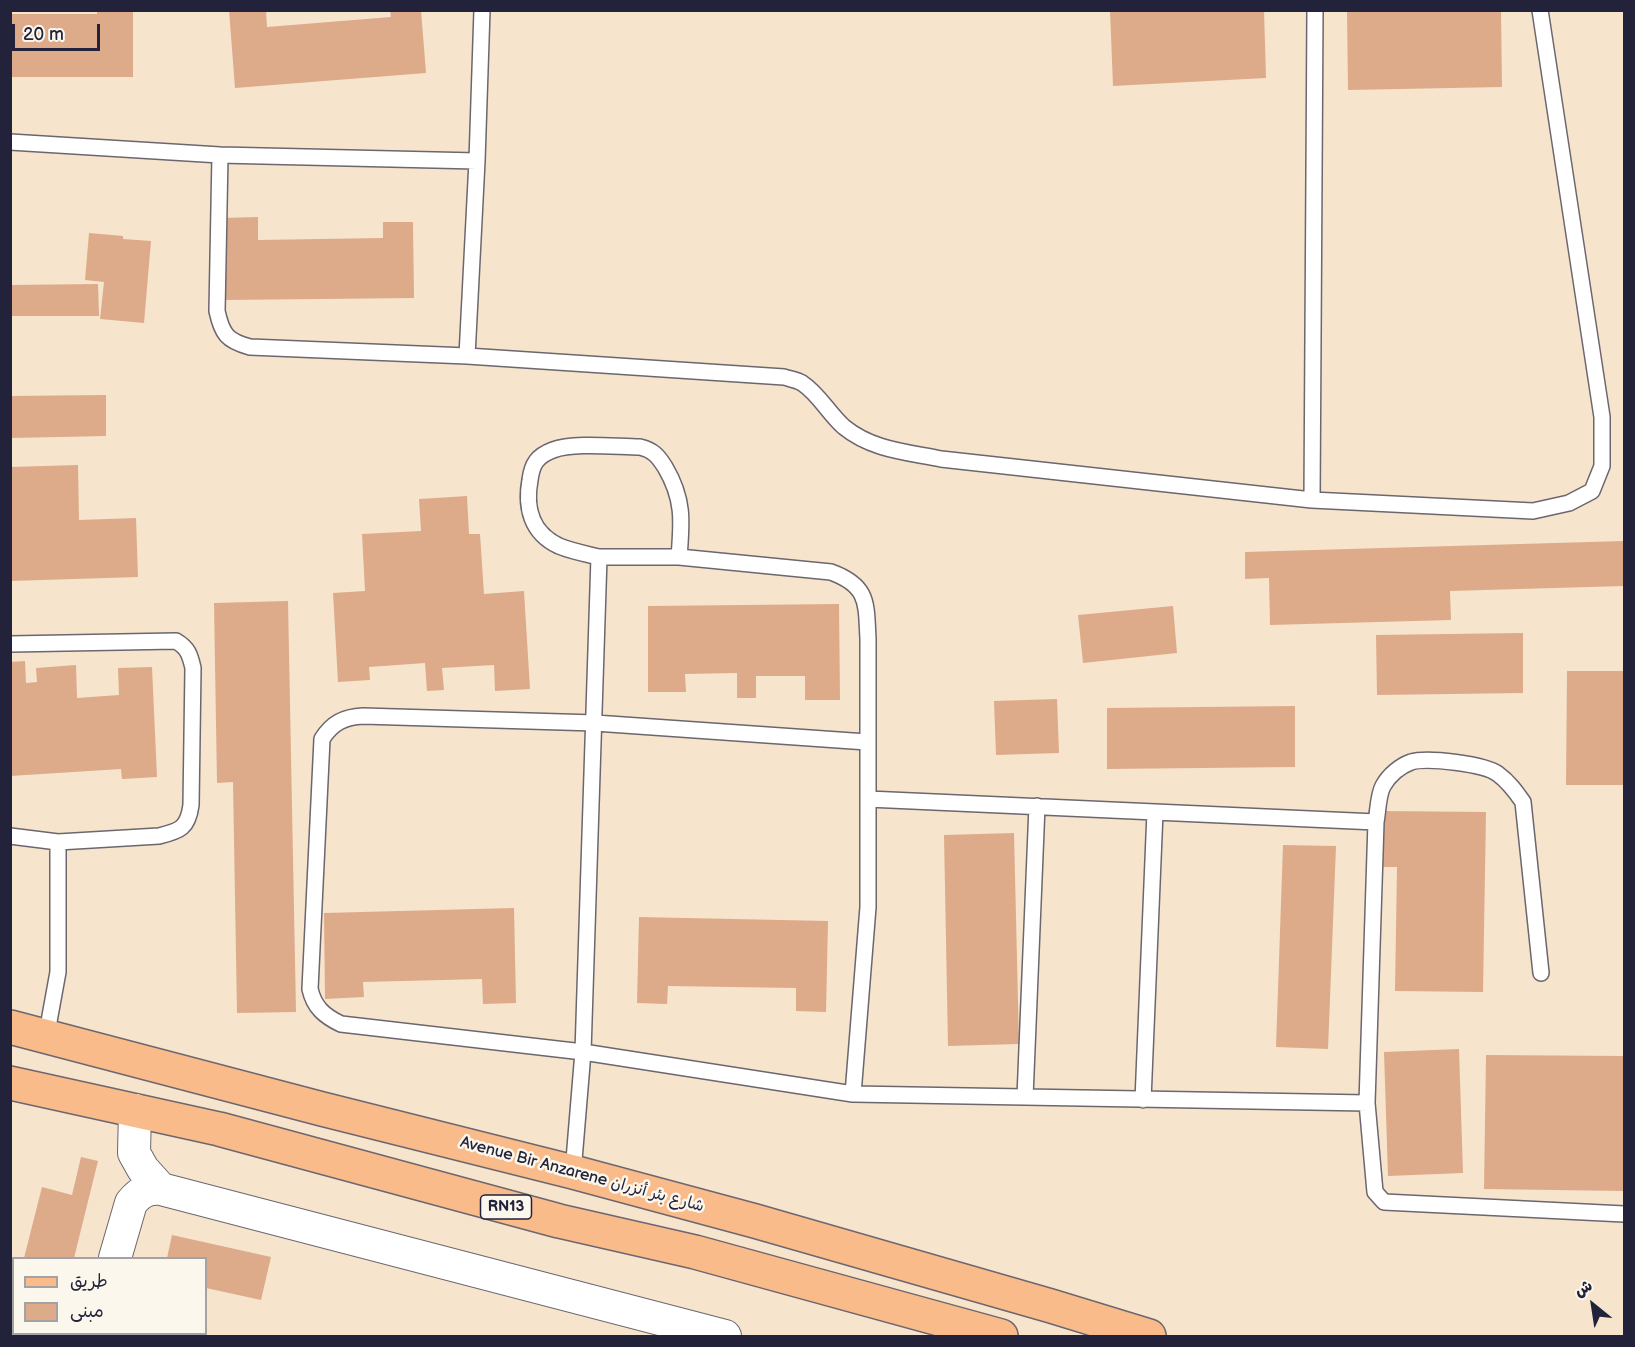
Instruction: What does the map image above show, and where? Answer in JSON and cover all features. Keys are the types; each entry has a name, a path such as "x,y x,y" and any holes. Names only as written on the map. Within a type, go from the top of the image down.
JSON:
{"main road":[{"name":"Avenue Bir Anzarene شارع بئر أنزران","path":"10,1027 573,1172 790,1231 1149,1336"},
{"name":"RN13","path":"10,1083 219,1129 559,1221 695,1252 1001,1336"}],"street":[{"path":"135,1110 134,1153 142,1169 161,1189"},
{"path":"115,1257 131,1203 144,1190 161,1189 725,1336"}],"lane":[{"path":"467,356 482,10"},
{"path":"1312,500 1315,10"},
{"path":"220,155 218,311 223,332 231,341 249,347 467,356 784,377 802,383 843,426 865,442 941,459 1312,500 1533,511 1569,503 1592,491 1602,466 1602,417 1540,10"},
{"path":"10,142 220,155 477,160"},
{"path":"679,557 680,498 671,478 655,453 640,447 564,447 552,450 532,466 527,497 528,510 535,525 558,546 599,557 679,557 831,572 849,579 859,588 866,607 868,639 868,907 853,1094"},
{"path":"573,1172 583,1052 599,557"},
{"path":"10,644 176,641 185,646 193,669 191,805 189,818 183,827 173,833 159,836 58,842 10,836"},
{"path":"867,741 595,723 350,717 328,728 322,739 310,988 312,1000 320,1011 341,1024 583,1052 853,1094 1367,1103"},
{"path":"1541,973 1522,802 1512,787 1497,773 1464,763 1413,761 1397,768 1382,786 1376,822 1367,1103 1375,1192 1384,1202 1624,1214"},
{"path":"868,799 1376,822"},
{"path":"1025,1097 1037,806"},
{"path":"1143,1100 1155,812"},
{"path":"46,1038 58,972 58,842"}],"building":[{"path":"97,10 133,10 133,77 10,77 10,14 97,14"},
{"path":"229,10 266,10 267,27 391,17 390,10 421,10 426,73 235,88"},
{"path":"1110,10 1264,10 1266,78 1113,86"},
{"path":"1347,10 1501,10 1502,87 1348,90"},
{"path":"258,217 258,240 383,238 383,222 413,222 414,298 224,300 223,218"},
{"path":"89,233 151,241 144,323 100,319 104,282 85,280"},
{"path":"98,284 99,316 10,316 10,285"},
{"path":"106,395 106,436 10,438 10,396"},
{"path":"78,465 79,520 136,518 138,577 10,581 10,467"},
{"path":"467,496 469,534 480,534 484,594 524,591 530,689 495,691 494,665 442,668 444,690 427,691 425,663 369,667 370,680 338,682 333,593 365,591 362,534 421,531 419,499"},
{"path":"1624,541 1624,586 1450,591 1451,620 1270,625 1269,578 1245,579 1245,552"},
{"path":"288,601 296,1012 237,1013 233,782 217,783 214,603"},
{"path":"839,604 840,700 805,700 805,676 756,676 756,698 737,698 737,673 685,674 686,692 648,692 648,606"},
{"path":"1173,606 1177,653 1083,663 1078,615"},
{"path":"1523,633 1523,693 1377,695 1376,635"},
{"path":"25,661 26,683 37,682 36,668 76,665 77,698 119,695 118,668 152,667 157,777 122,779 121,769 10,776 10,662"},
{"path":"1567,671 1624,671 1624,785 1566,785"},
{"path":"1057,699 1059,753 996,755 994,701"},
{"path":"1295,706 1295,767 1107,769 1107,708"},
{"path":"1381,811 1486,812 1483,992 1395,991 1397,867 1380,867"},
{"path":"1014,833 1019,1044 948,1046 944,835"},
{"path":"1283,845 1336,846 1328,1049 1276,1047"},
{"path":"514,908 516,1003 483,1004 482,979 363,982 364,997 325,999 324,913"},
{"path":"639,917 828,921 826,1012 796,1011 796,988 668,986 667,1004 637,1003"},
{"path":"1459,1049 1463,1173 1388,1176 1384,1052"},
{"path":"1486,1055 1624,1056 1624,1191 1484,1189"},
{"path":"81,1157 98,1161 74,1257 24,1257 42,1187 72,1195"},
{"path":"172,1235 271,1257 261,1300 207,1288 207,1257 167,1257"},
{"path":"12,1307 12,1335 55,1336 10,1336"}]}
